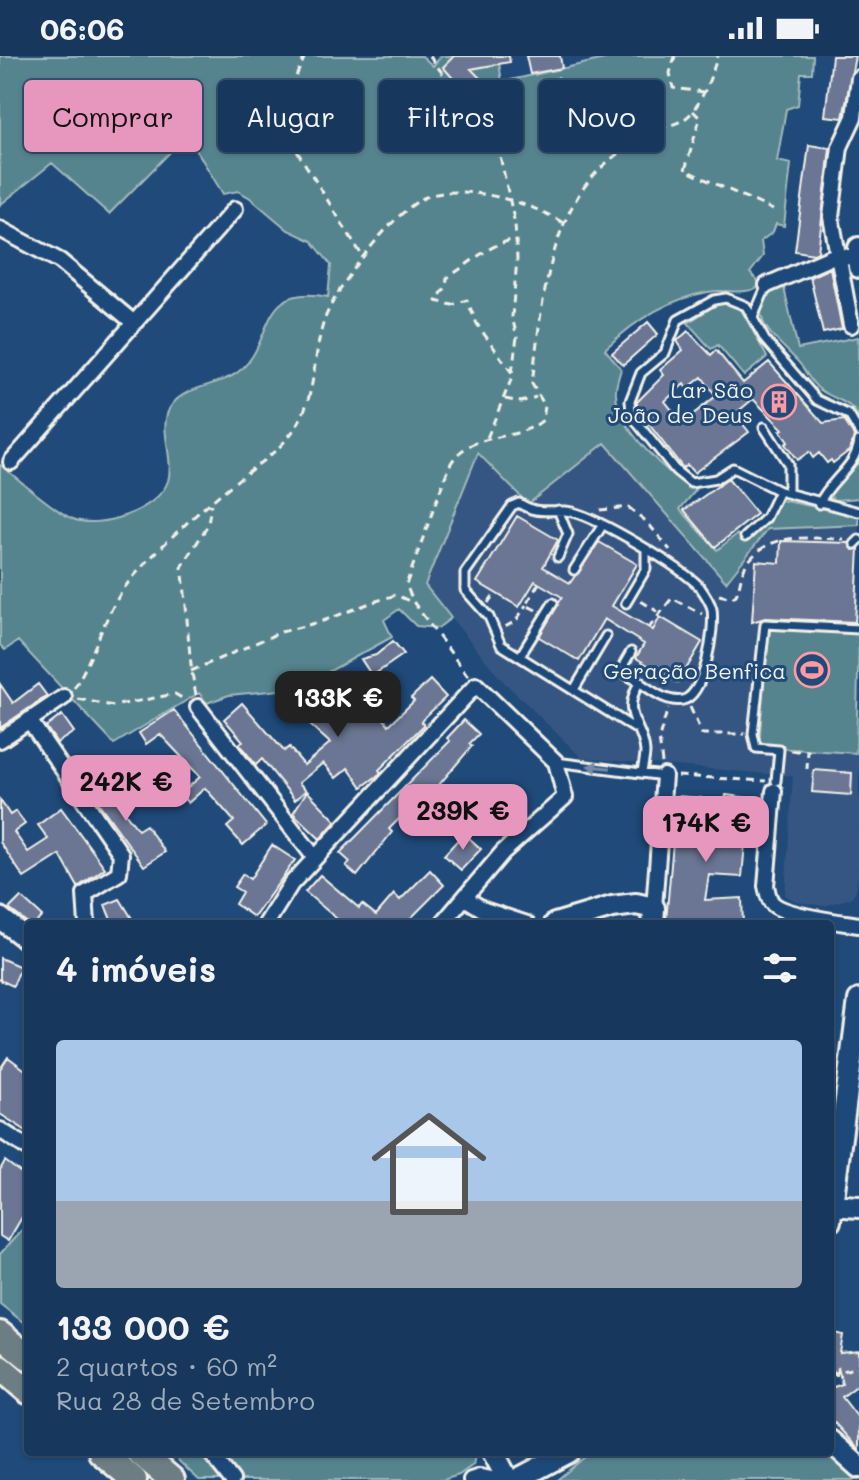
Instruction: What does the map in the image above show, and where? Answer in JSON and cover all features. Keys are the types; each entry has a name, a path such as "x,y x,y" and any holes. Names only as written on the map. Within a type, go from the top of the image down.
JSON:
{"highway":[{"path":"0,1334 24,1354"},
{"path":"0,1367 24,1388"},
{"path":"106,1456 134,1480"},
{"path":"144,1456 172,1480"}],"street":[{"path":"851,325 831,217 840,147 854,117 859,78"},
{"path":"11,462 235,209"},
{"path":"0,229 60,261 134,323"},
{"path":"859,248 859,267"},
{"path":"767,285 836,255 858,259"},
{"path":"268,920 291,884 476,685 556,762 565,797 503,852 446,920"},
{"path":"0,740 64,697"},
{"path":"198,707 315,858"},
{"path":"29,720 121,854 119,873 85,894 87,920"},
{"path":"568,920 612,907 636,904 654,916 664,776"},
{"path":"775,786 766,886 769,898 775,906 788,910 859,925"},
{"path":"465,898 484,910 515,920"},
{"path":"0,918 24,937"},
{"path":"834,1188 859,1000"},
{"path":"0,1130 24,1145"},
{"path":"834,1210 859,1207"},
{"path":"834,1445 859,1467"},
{"path":"213,1456 232,1480"},
{"path":"495,1456 508,1480"},
{"path":"516,1480 561,1456"},
{"path":"471,1480 480,1477 496,1480"}],"lane":[{"path":"754,315 767,285"},
{"path":"859,432 849,415 817,400 765,340 754,315 739,301 726,298 688,311 678,320 665,353 636,381 631,412 676,471 691,483 716,479 733,468 784,492 819,504 859,512"},
{"path":"745,537 766,518 784,492 788,464 764,427"},
{"path":"819,504 825,490 857,457 859,441"},
{"path":"631,652 623,668 627,675 671,700 692,696 699,686 712,620 707,596 684,574 587,517 558,510 538,512 519,503 512,506 465,573 465,590 484,609 501,645 575,688 619,722 634,728"},
{"path":"558,510 568,534 558,557"},
{"path":"574,570 602,526"},
{"path":"626,603 646,569 646,551"},
{"path":"520,656 553,603"},
{"path":"775,786 779,750 756,748 753,734 765,624 859,629"},
{"path":"575,688 606,636"},
{"path":"640,681 631,705 634,728 645,749 642,772"},
{"path":"556,762 664,776"}],"path":[{"path":"305,56 294,81 295,148 363,257"},
{"path":"430,56 449,81 490,121 511,200 516,239 512,317 517,337 505,399 486,439"},
{"path":"675,56 670,73 673,88 703,92"},
{"path":"664,128 682,121 693,111 718,56"},
{"path":"693,111 700,118 685,170 773,210"},
{"path":"476,685 414,603 406,585 452,460 470,444 524,430 543,420 545,406 536,396 532,384 553,257 565,224 594,175 623,152"},
{"path":"198,707 175,694 113,706 78,699 71,692 112,606 126,587 211,503 290,436 308,405 325,318 350,272 404,213 425,197 470,193 511,200 547,212 565,224"},
{"path":"512,373 477,324 467,300 452,305 436,301 447,278 475,255 493,244 516,239"},
{"path":"505,399 521,402 536,396"},
{"path":"198,707 191,671 188,608 182,567 208,525 211,503"},
{"path":"587,517 610,508 628,507 647,522 686,569 684,574"},
{"path":"723,595 732,598 736,595 744,567 764,544 781,538 856,541"},
{"path":"493,628 516,621 539,583"},
{"path":"191,671 281,632 323,621 373,602 396,595 414,603"},
{"path":"636,598 659,612"},
{"path":"649,628 672,598 712,620"},
{"path":"526,605 532,608"},
{"path":"671,700 659,738 664,776 763,781"},
{"path":"694,714 702,734 753,734"},
{"path":"779,750 808,751 807,769"},
{"path":"834,1373 859,1367"}],"shaded area":[{"path":"604,443 724,581 730,580 768,529 859,525 859,866 856,890 851,898 824,906 798,902 785,895 793,776 582,758 501,679 425,586 478,452 528,504"}],"green space":[{"path":"0,56 422,56 433,66 441,56 498,56 502,80 379,80 379,152 523,152 523,80 511,80 618,56 813,56 812,73 801,73 798,105 786,109 777,161 791,164 784,226 776,224 773,232 761,241 763,256 750,273 762,285 748,291 715,291 679,300 639,321 605,349 621,369 616,394 625,421 659,463 696,490 680,509 717,550 737,534 742,539 761,529 781,500 859,516 859,525 768,529 726,582 605,443 528,504 478,453 425,585 451,618 438,628 416,626 399,609 384,620 392,637 299,688 229,695 207,703 199,693 114,744 18,641 5,650 0,645 0,465 73,519 98,522 141,509 153,501 168,481 170,464 165,430 171,405 186,393 232,376 246,364 276,308 287,299 304,295 328,297 331,265 312,241 288,230 249,197 238,191 223,194 197,152 202,152 202,80 24,80 24,152 170,152 109,214 52,163 0,205"},
{"path":"782,279 798,349 858,337 859,418 847,404 816,387 764,324 762,304"},
{"path":"721,301 741,309 767,357 744,376 718,345 711,349 688,323"},
{"path":"859,462 859,498 836,500 829,496 834,482"},
{"name":"Geração Benfica","path":"768,626 859,632 856,753 759,747"},
{"path":"24,1227 24,1323 0,1304 0,1254"},
{"path":"173,1456 475,1456 473,1465 459,1475 443,1480 199,1480"},
{"path":"586,1456 834,1456 859,1480 557,1480"}],"building":[{"path":"454,56 509,56 510,62 471,69 482,80 454,80 443,67"},
{"path":"526,56 560,56 562,68 530,74"},
{"path":"832,56 855,56 843,118 825,116"},
{"path":"809,145 830,148 818,252 814,254 795,251"},
{"path":"830,268 842,329 823,333 810,277"},
{"path":"648,322 658,334 623,365 612,353"},
{"name":"Lar São João de Deus","path":"688,331 711,355 716,350 743,383 769,362 823,423 844,420 854,436 850,450 833,463 831,460 827,463 819,453 813,458 809,452 797,460 785,444 788,442 780,431 783,429 753,399 735,414 749,432 694,473 687,465 683,468 637,409 637,402 664,375 660,370 683,350 677,341","holes":["702,377 716,396 682,423 665,401 684,384 687,389"]},
{"path":"728,479 757,514 715,547 684,510"},
{"path":"517,516 558,540 543,567 570,583 599,542 637,564 612,606 653,630 660,617 702,642 678,683 636,658 644,644 604,619 579,661 539,637 562,597 535,581 519,607 477,582"},
{"path":"781,541 849,543 853,550 859,549 855,622 765,618 752,622 756,561 780,563"},
{"path":"393,641 404,654 372,676 361,659 376,655"},
{"path":"430,680 446,697 421,721 424,725 379,770 381,773 362,787 348,768 336,778 323,763 299,783 306,790 295,800 262,759 256,765 239,744 243,741 224,719 242,703 284,751 289,747 304,765 330,743 310,725 345,688 363,706 369,701 389,725"},
{"path":"0,684 13,703 38,684 47,696 0,728"},
{"path":"174,710 266,825 243,845 227,827 234,821 205,788 188,803 180,794 200,777 176,751 160,734 146,744 139,733"},
{"path":"62,715 74,732 57,743 46,727"},
{"path":"464,720 479,734 469,744 472,746 411,818 402,816 389,829 392,832 357,876 346,866 350,862 340,853 450,741 447,738"},
{"path":"814,770 852,773 851,795 812,792"},
{"path":"102,774 115,791 111,794 138,830 146,825 165,852 144,866 87,787"},
{"path":"307,791 336,821 320,839 293,813"},
{"path":"726,795 749,798 742,877 709,875 705,900 742,898 743,920 666,920 677,796 701,798 696,842 718,845"},
{"path":"0,800 10,815 16,811 25,824 14,832 28,852 48,839 38,825 61,808 105,868 78,887 60,855 24,878 0,842"},
{"path":"464,833 481,849 461,870 444,855"},
{"path":"272,845 295,860 254,917 235,904 242,892 234,887 243,874 250,879"},
{"path":"430,870 444,885 409,920 338,920 305,892 320,875 359,908 362,904 376,915 394,894 400,900"},
{"path":"21,897 42,916 38,920 24,920 9,909"},
{"path":"120,899 133,920 111,920 105,905"},
{"path":"0,958 21,967 13,986 0,980"},
{"path":"8,1057 24,1069 24,1129 0,1114 0,1069"},
{"path":"5,1161 24,1175 24,1214 8,1241 0,1236 0,1170"},
{"path":"834,1333 843,1335 840,1353 859,1351 859,1384 842,1397 859,1419 859,1450 834,1422 834,1387 842,1384 838,1367 837,1375 834,1375"}],"place":[{"name":"Lar São João de Deus","path":"779,402"},
{"name":"Geração Benfica","path":"812,670"}]}
